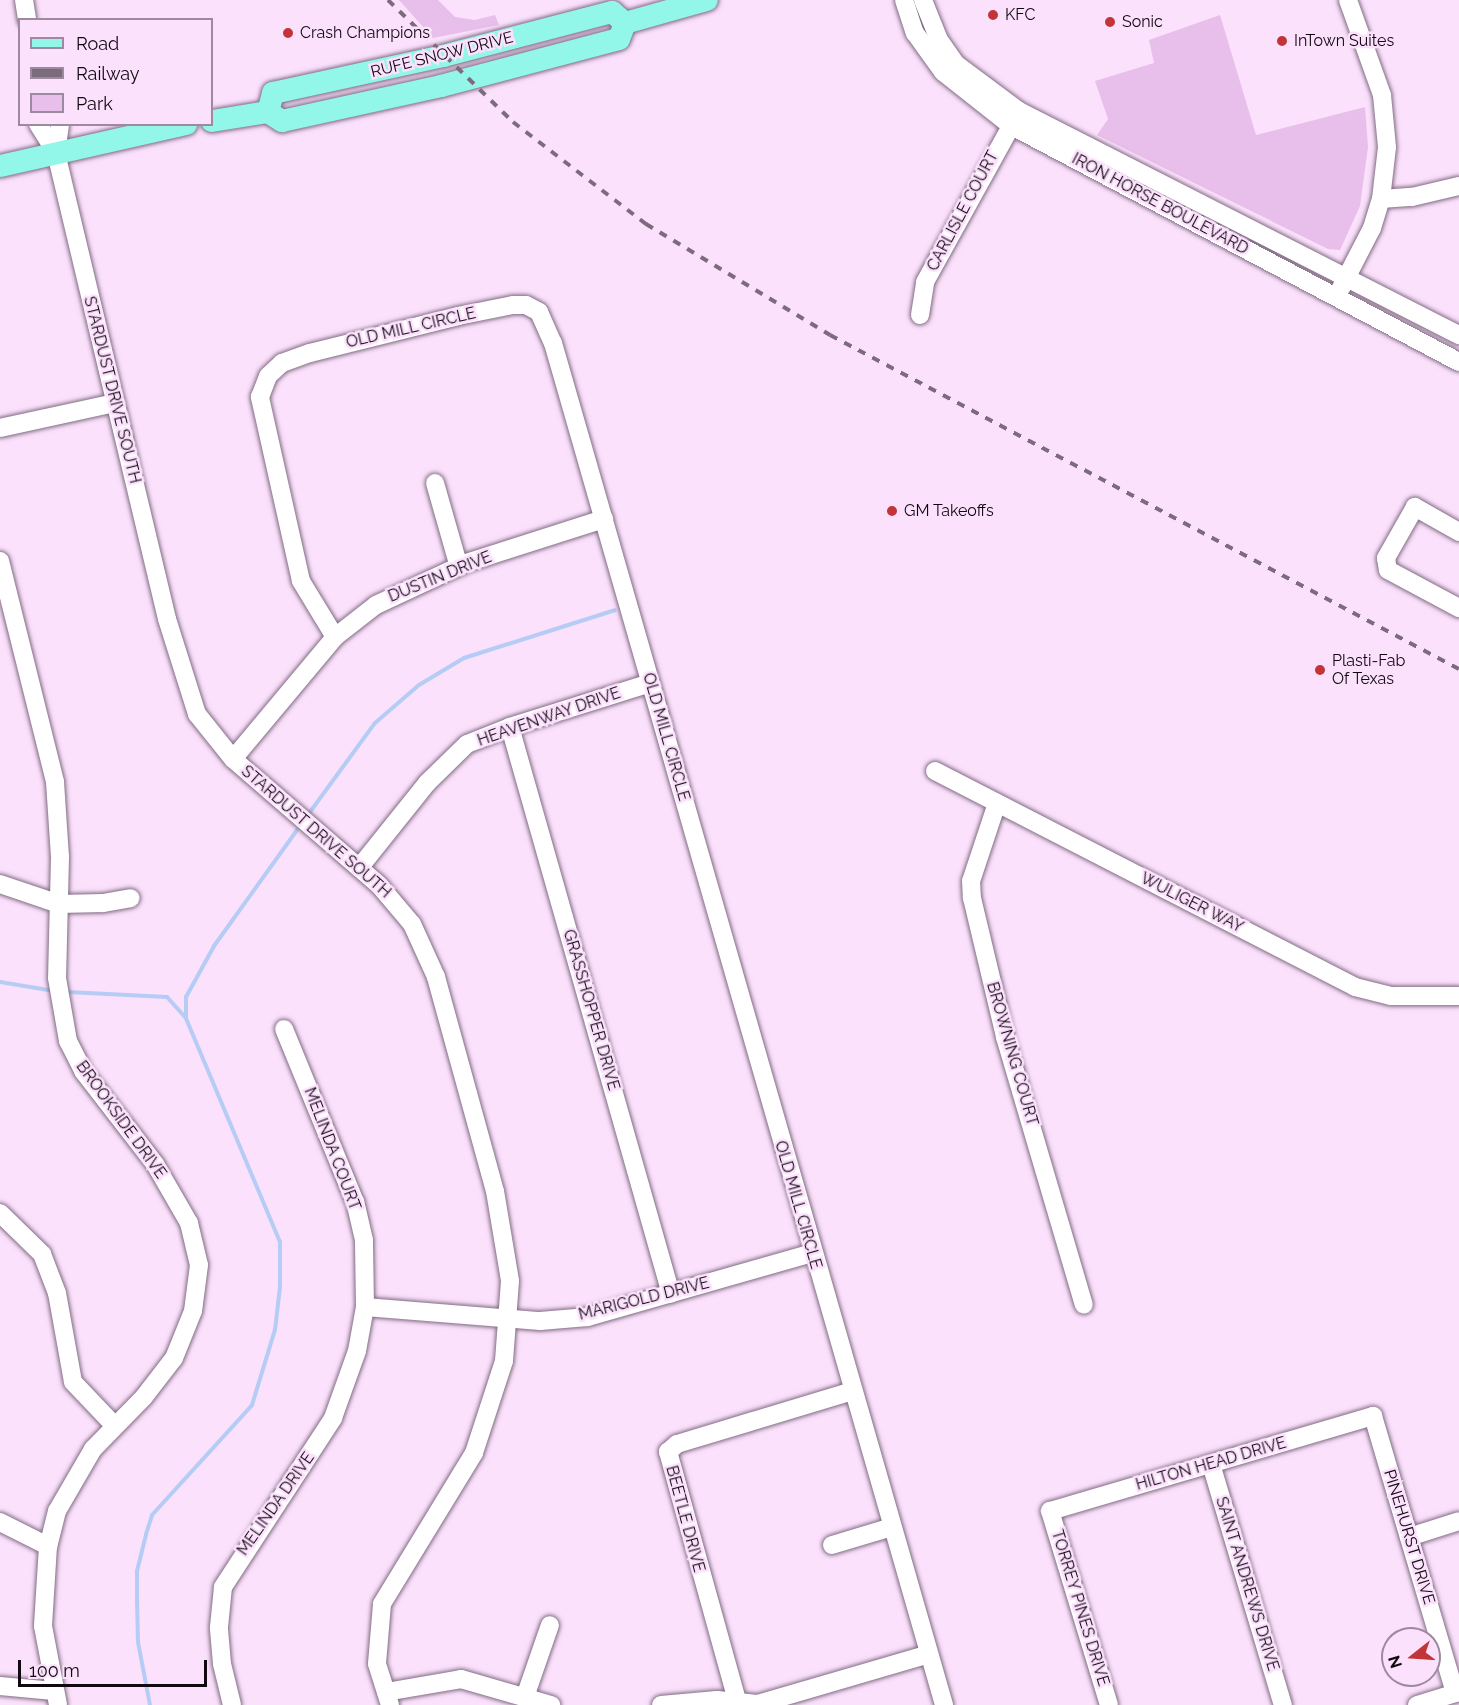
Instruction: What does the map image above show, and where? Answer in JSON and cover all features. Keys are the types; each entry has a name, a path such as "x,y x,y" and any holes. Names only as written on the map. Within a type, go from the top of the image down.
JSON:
{"main road":[{"name":"RUFE SNOW DRIVE","path":"213,121 268,112 282,121 493,73 619,39 625,23 706,0"},
{"path":"0,166 177,126"}],"street":[{"path":"24,0 27,18"},
{"name":"IRON HORSE BOULEVARD","path":"904,0 915,33 943,72 1014,118 1337,298 1459,362"},
{"name":"IRON HORSE BOULEVARD","path":"923,0 939,40 956,64 1014,118 1459,335"},
{"path":"1337,298 1372,228 1381,199 1387,147 1382,95 1348,0"},
{"name":"CARLISLE COURT","path":"920,315 925,282 1014,118"},
{"path":"39,126 56,153"},
{"path":"56,153 60,126"},
{"name":"STARDUST DRIVE SOUTH","path":"56,153 115,403 188,693 196,714 233,759 359,868 412,924 436,977 495,1191 510,1281 509,1320 504,1360 474,1453 382,1604 376,1643 388,1698"},
{"path":"1381,199 1412,197 1459,186"},
{"name":"OLD MILL CIRCLE","path":"335,637 301,581 260,397 268,376 282,363 458,316 526,305 539,312 553,343 812,1253 944,1705"},
{"path":"0,428 115,403"},
{"path":"435,483 459,567"},
{"path":"1459,532 1415,507 1386,558 1388,570 1459,608"},
{"name":"DUSTIN DRIVE","path":"233,759 335,637 375,605 459,567 604,519"},
{"name":"BROOKSIDE DRIVE","path":"0,561 55,782 59,904 57,978 68,1041 83,1071 155,1164 189,1223 199,1265 194,1311 174,1358 144,1398 114,1425 93,1449 57,1511 48,1546 43,1626 56,1698"},
{"name":"HEAVENWAY DRIVE","path":"359,868 455,753 510,727 650,683"},
{"name":"GRASSHOPPER DRIVE","path":"510,727 671,1294"},
{"name":"WULIGER WAY","path":"935,771 1355,987 1391,996 1459,996"},
{"name":"BROWNING COURT","path":"997,803 971,881 974,906 1005,1037 1084,1305"},
{"path":"0,884 59,904 131,898"},
{"name":"MELINDA COURT","path":"284,1029 355,1202 364,1240 365,1307"},
{"path":"0,1213 42,1254 57,1293 73,1382 114,1425"},
{"name":"MARIGOLD DRIVE","path":"365,1307 509,1320 588,1317 812,1253"},
{"name":"MELINDA DRIVE","path":"232,1705 222,1664 219,1627 223,1587 333,1418 357,1351 365,1307"},
{"name":"BEETLE DRIVE","path":"738,1704 668,1452 677,1444 852,1391"},
{"name":"HILTON HEAD DRIVE","path":"1050,1511 1373,1416"},
{"name":"PINEHURST DRIVE","path":"1373,1416 1457,1693"},
{"name":"SAINT ANDREWS DRIVE","path":"1211,1464 1283,1705"},
{"name":"TORREY PINES DRIVE","path":"1050,1511 1109,1705"},
{"path":"1409,1537 1459,1521"},
{"path":"0,1522 48,1546"},
{"path":"832,1545 892,1527"},
{"path":"525,1697 550,1625"},
{"path":"661,1705 717,1700 738,1704 758,1704 804,1693 929,1654"},
{"path":"388,1698 461,1679 551,1705"},
{"path":"0,1686 56,1698"},
{"path":"1417,1705 1457,1693"}],"green space":[{"path":"399,0 438,0 455,17 475,20 495,15 499,25 433,38"},
{"path":"1220,15 1256,135 1365,107 1368,147 1360,206 1340,250 1328,249 1097,135 1108,119 1095,81 1154,63 1149,40"}],"waterway":[{"path":"310,812 375,723 419,685 464,658 615,610"},
{"path":"150,1705 138,1642 137,1601 137,1571 146,1534 152,1515 252,1405 275,1330 280,1287 280,1242 186,1018 186,997 214,946 297,830"},
{"path":"0,982 48,990"},
{"path":"68,992 167,997 185,1017"}],"railway":[{"path":"388,0 513,122 646,224 830,335 1459,669"}],"place":[{"name":"KFC","path":"993,15"},
{"name":"Sonic","path":"1110,22"},
{"name":"Crash Champions","path":"288,33"},
{"name":"InTown Suites","path":"1282,41"},
{"name":"GM Takeoffs","path":"892,511"},
{"name":"Plasti-Fab Of Texas","path":"1320,670"}]}
